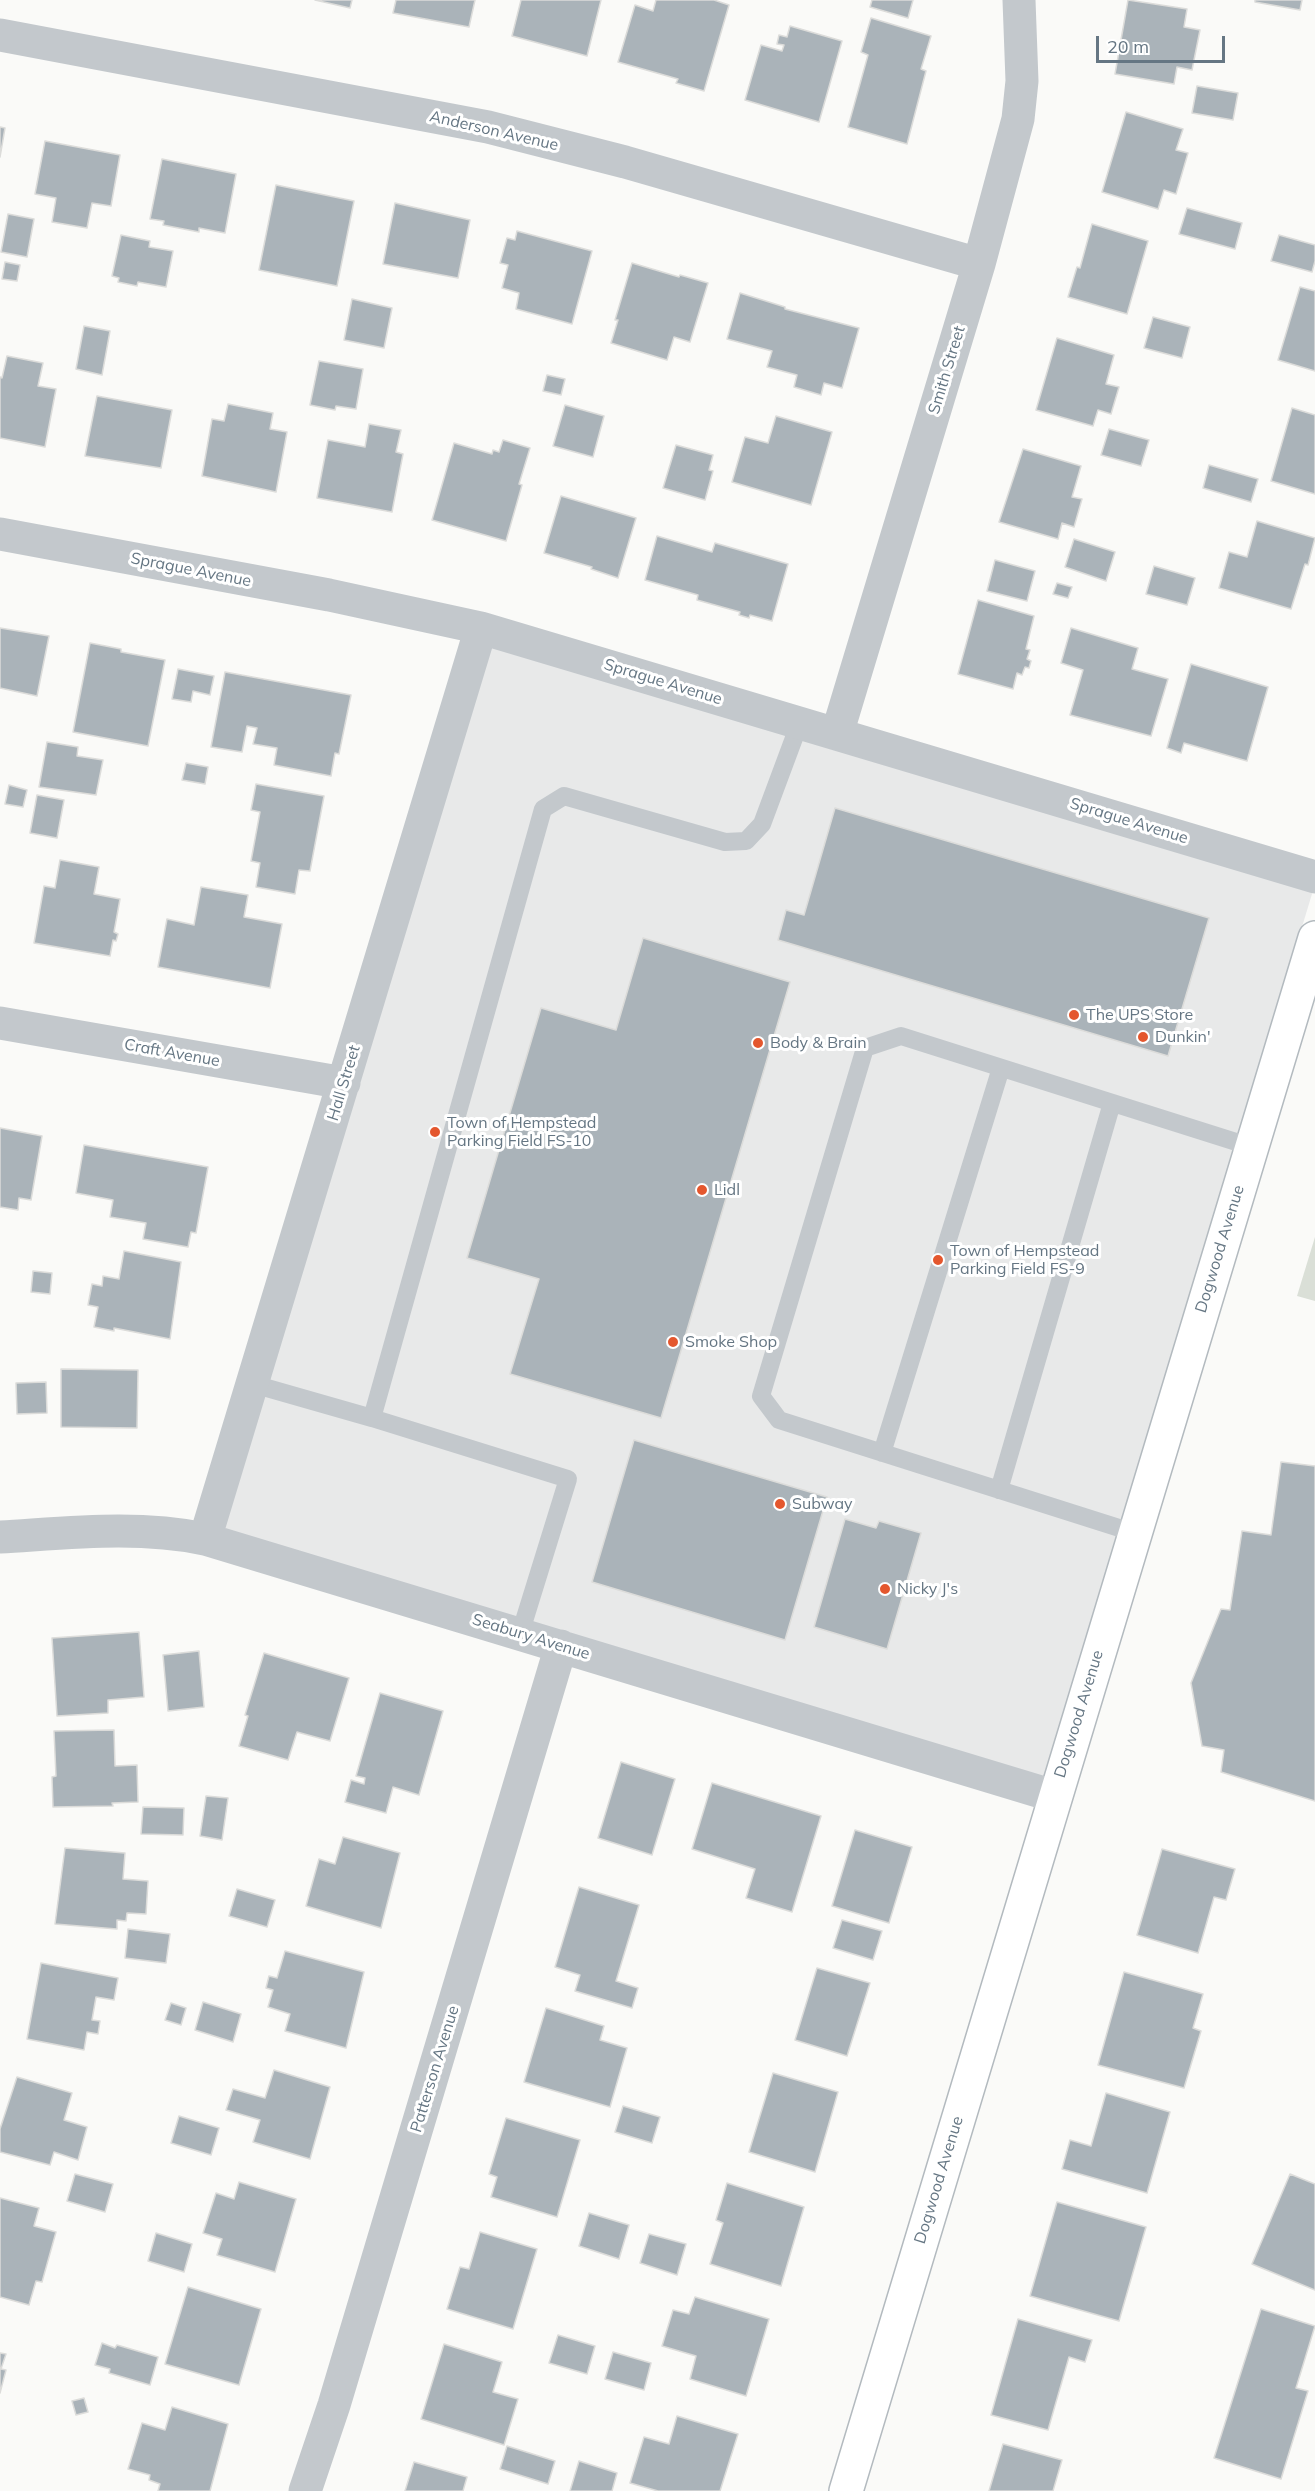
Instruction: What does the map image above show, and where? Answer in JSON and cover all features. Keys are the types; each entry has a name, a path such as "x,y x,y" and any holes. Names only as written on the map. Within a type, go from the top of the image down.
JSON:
{"street":[{"name":"Smith Street","path":"837,734 979,264 1018,119 1022,81 1019,0"},
{"name":"Anderson Avenue","path":"0,35 488,127 625,162 979,264"},
{"name":"Sprague Avenue","path":"0,534 329,596 482,628 1315,877"},
{"name":"Hall Street","path":"205,1539 482,628"},
{"name":"Dogwood Avenue","path":"846,2491 1054,1796 1315,938"},
{"name":"Craft Avenue","path":"0,1023 344,1083"},
{"name":"Seabury Avenue","path":"0,1537 154,1531 205,1539 1054,1796"},
{"name":"Patterson Avenue","path":"305,2491 334,2405 561,1646"}],"lane":[{"path":"372,1419 543,809 564,796 725,842 746,841 762,824 800,722"},
{"path":"1135,1533 779,1420 761,1396 865,1048 901,1036 1251,1147"},
{"path":"882,1453 1001,1068"},
{"path":"999,1490 1112,1102"},
{"path":"253,1384 568,1479 520,1634"}],"shaded area":[{"path":"480,634 1315,884 1040,1791 205,1539"},
{"path":"1315,1237 1315,1301 1297,1296"}],"building":[{"path":"315,0 352,0 350,8"},
{"path":"396,0 475,0 469,27 393,13"},
{"path":"521,0 601,0 587,56 512,36"},
{"path":"656,0 714,0 729,5 704,91 676,83 678,79 618,62 635,5 653,11"},
{"path":"872,0 913,0 908,18 870,7"},
{"path":"1128,0 1187,9 1184,27 1200,30 1192,70 1177,67 1174,84 1115,74"},
{"path":"1255,0 1302,0 1300,10 1255,2"},
{"path":"871,18 931,36 921,69 926,71 907,144 848,127 868,55 861,52"},
{"path":"790,26 842,41 819,122 745,100 761,45 782,51 784,45 777,44 779,35 787,37"},
{"path":"1197,86 1238,93 1233,120 1192,113"},
{"path":"1126,112 1183,129 1176,150 1188,153 1176,194 1164,190 1158,209 1102,192"},
{"path":"0,127 5,128 0,157"},
{"path":"45,141 120,155 111,206 92,203 87,228 52,222 56,198 35,194"},
{"path":"162,159 236,174 225,233 199,228 199,232 163,225 164,221 150,219"},
{"path":"276,185 354,201 337,286 259,270"},
{"path":"395,203 470,220 458,278 383,264"},
{"path":"1187,208 1242,223 1235,249 1179,234"},
{"path":"8,214 34,219 27,257 1,252"},
{"path":"1092,224 1148,241 1127,314 1068,297 1077,267 1080,268"},
{"path":"517,231 592,251 572,324 516,309 519,293 502,288 508,265 500,263 507,238 515,240"},
{"path":"121,235 150,241 149,247 173,251 166,287 138,282 137,286 118,282 119,278 112,276"},
{"path":"1279,235 1315,245 1312,272 1271,261"},
{"path":"5,262 20,265 17,281 2,279"},
{"path":"632,263 708,283 690,342 674,337 667,360 611,343 618,320 615,320"},
{"path":"1300,287 1315,291 1315,371 1278,360"},
{"path":"740,293 785,307 785,309 859,328 842,388 824,383 821,395 794,387 797,375 767,367 772,351 727,339"},
{"path":"352,299 392,308 384,348 344,340"},
{"path":"1153,317 1190,327 1182,358 1144,348"},
{"path":"84,326 110,331 102,375 76,369"},
{"path":"1057,338 1114,355 1106,384 1119,387 1111,414 1098,410 1093,426 1036,410"},
{"path":"7,356 43,363 38,386 56,389 45,447 0,438 0,377 2,378"},
{"path":"319,361 363,369 356,409 336,406 335,410 310,405"},
{"path":"547,375 565,379 561,395 543,391"},
{"path":"97,396 172,410 161,468 85,456"},
{"path":"228,404 273,413 270,429 287,432 276,492 202,476 212,419 224,421"},
{"path":"565,405 604,416 593,457 553,446"},
{"path":"1292,408 1315,415 1315,494 1271,481"},
{"path":"776,416 832,432 811,505 732,482 745,437 768,443"},
{"path":"369,424 401,430 396,452 403,454 392,512 317,498 328,440 365,447"},
{"path":"1109,429 1149,440 1141,466 1101,455"},
{"path":"503,440 530,448 506,541 432,520 454,443 492,454 493,450 499,452"},
{"path":"676,445 713,455 709,470 713,471 705,500 663,488"},
{"path":"1023,449 1081,466 1072,497 1082,499 1074,527 1062,523 1058,539 999,522"},
{"path":"1209,465 1258,479 1251,502 1203,488"},
{"path":"561,496 636,518 618,578 591,569 592,567 544,553"},
{"path":"1257,521 1315,538 1308,565 1305,564 1291,609 1219,588 1229,552 1247,557"},
{"path":"657,536 712,552 715,543 788,564 772,621 750,615 749,618 739,615 740,612 697,600 698,595 645,580"},
{"path":"1074,539 1115,552 1106,581 1065,567"},
{"path":"995,560 1035,571 1027,601 987,591"},
{"path":"1154,566 1195,578 1187,605 1146,594"},
{"path":"1057,583 1072,587 1068,598 1053,594"},
{"path":"978,600 1034,616 1026,649 1030,650 1027,659 1031,661 1029,668 1025,667 1022,675 1017,673 1013,689 958,674"},
{"path":"0,628 49,636 37,696 0,688"},
{"path":"1071,628 1138,648 1132,669 1168,679 1151,736 1070,715 1083,670 1061,663"},
{"path":"90,643 121,649 121,652 165,660 148,746 73,732"},
{"path":"1191,664 1268,687 1247,761 1184,743 1181,753 1167,748"},
{"path":"178,669 214,676 210,695 193,691 191,702 172,699"},
{"path":"225,672 351,695 339,754 335,753 331,776 274,765 277,748 253,744 257,728 247,726 242,752 211,747"},
{"path":"47,742 78,747 77,756 103,760 96,795 39,787"},
{"path":"186,763 208,767 205,784 182,780"},
{"path":"256,784 324,796 310,871 299,870 295,894 256,887 260,863 251,861 260,812 251,810"},
{"path":"9,785 27,790 23,807 5,804"},
{"path":"37,795 64,800 57,838 30,833"},
{"path":"835,808 1209,918 1168,1056 778,940 786,910 804,915"},
{"path":"60,860 99,867 94,894 120,899 114,932 118,934 116,941 113,940 110,956 34,943 44,886 55,888"},
{"path":"201,887 248,895 244,917 282,924 270,988 158,967 167,919 194,925"},
{"path":"643,938 790,982 661,1418 510,1374 539,1279 467,1258 541,1008 616,1030"},
{"path":"0,1128 42,1136 31,1200 19,1198 18,1210 0,1207"},
{"path":"84,1145 208,1167 196,1233 191,1232 188,1247 143,1239 146,1223 110,1217 113,1200 76,1193"},
{"path":"124,1251 181,1262 170,1339 114,1328 114,1331 94,1327 98,1307 88,1305 92,1284 102,1286 103,1276 119,1279"},
{"path":"33,1271 52,1273 50,1294 31,1292"},
{"path":"61,1369 138,1370 137,1428 61,1427"},
{"path":"46,1382 47,1413 17,1414 16,1383"},
{"path":"634,1440 827,1497 785,1640 592,1582"},
{"path":"1281,1462 1315,1466 1315,1801 1221,1772 1224,1750 1202,1746 1191,1683 1221,1609 1230,1610 1242,1531 1271,1535"},
{"path":"845,1519 876,1528 879,1521 921,1533 887,1649 814,1627"},
{"path":"139,1632 144,1697 108,1700 108,1713 57,1716 52,1638"},
{"path":"199,1651 204,1707 168,1711 163,1655"},
{"path":"264,1653 349,1678 330,1741 297,1732 288,1760 239,1746 248,1716 245,1715"},
{"path":"380,1693 443,1711 419,1795 393,1787 386,1813 345,1802 351,1780 364,1784 365,1778 356,1776"},
{"path":"114,1730 115,1766 137,1765 138,1802 112,1803 113,1806 53,1807 52,1777 56,1776 54,1731"},
{"path":"621,1762 675,1779 652,1855 598,1838"},
{"path":"712,1783 821,1816 792,1912 746,1898 755,1869 692,1849"},
{"path":"206,1796 228,1798 222,1840 200,1836"},
{"path":"143,1807 184,1808 183,1835 141,1834"},
{"path":"855,1830 912,1847 889,1923 832,1906"},
{"path":"343,1837 400,1853 381,1928 306,1906 319,1859 335,1864"},
{"path":"65,1848 125,1853 123,1879 148,1881 146,1914 127,1913 126,1921 117,1920 117,1929 55,1924"},
{"path":"1162,1849 1235,1869 1226,1900 1214,1897 1198,1953 1137,1935"},
{"path":"579,1887 639,1905 616,1981 638,1988 632,2008 575,1991 580,1975 555,1967"},
{"path":"237,1889 275,1900 267,1927 229,1916"},
{"path":"842,1920 882,1931 873,1960 833,1948"},
{"path":"128,1929 170,1934 166,1963 125,1958"},
{"path":"285,1951 364,1972 346,2048 285,2031 290,2014 268,2007 273,1990 266,1988 269,1976 277,1978"},
{"path":"41,1963 118,1978 114,2000 96,1997 92,2020 100,2021 98,2034 87,2032 84,2050 27,2039"},
{"path":"817,1968 870,1983 847,2056 795,2040"},
{"path":"1124,1972 1203,1994 1193,2028 1201,2031 1184,2088 1098,2065"},
{"path":"203,2002 241,2014 233,2042 195,2030"},
{"path":"171,2003 186,2008 181,2025 165,2020"},
{"path":"546,2008 604,2026 600,2040 627,2048 610,2107 524,2082"},
{"path":"274,2070 330,2087 310,2159 253,2142 260,2120 226,2110 233,2089 265,2098"},
{"path":"773,2073 838,2092 815,2172 749,2152"},
{"path":"17,2077 72,2093 64,2120 87,2127 78,2160 54,2152 50,2165 0,2152 0,2129"},
{"path":"1106,2093 1170,2112 1147,2193 1062,2169 1070,2140 1091,2146"},
{"path":"623,2106 660,2117 652,2143 615,2132"},
{"path":"179,2116 219,2128 211,2155 171,2143"},
{"path":"506,2118 580,2140 557,2217 491,2197 497,2177 489,2174"},
{"path":"75,2174 113,2184 105,2212 67,2201"},
{"path":"1290,2174 1315,2184 1315,2290 1252,2264"},
{"path":"239,2182 296,2199 275,2272 217,2255 222,2239 203,2233 216,2193 234,2199"},
{"path":"727,2183 804,2207 781,2286 710,2264 723,2223 716,2220"},
{"path":"0,2198 39,2208 34,2226 56,2232 42,2282 36,2281 29,2305 0,2297"},
{"path":"1057,2202 1146,2227 1119,2321 1030,2296"},
{"path":"589,2213 629,2225 619,2259 579,2246"},
{"path":"480,2232 537,2249 513,2329 447,2309 460,2267 469,2269"},
{"path":"156,2233 192,2244 184,2272 148,2261"},
{"path":"649,2234 686,2244 677,2275 640,2263"},
{"path":"188,2287 261,2309 239,2385 165,2364"},
{"path":"695,2297 769,2319 746,2396 690,2379 696,2356 662,2346 673,2310 689,2314"},
{"path":"1261,2309 1315,2326 1296,2388 1308,2391 1281,2479 1214,2458"},
{"path":"1018,2319 1092,2340 1085,2362 1069,2357 1048,2430 991,2415"},
{"path":"558,2335 595,2346 587,2374 549,2363"},
{"path":"102,2343 158,2357 150,2385 109,2373 110,2369 95,2365"},
{"path":"444,2344 502,2362 493,2392 518,2399 504,2445 421,2419"},
{"path":"613,2352 651,2363 644,2390 605,2379"},
{"path":"0,2353 6,2354 1,2369 6,2370 0,2393"},
{"path":"84,2398 88,2412 76,2415 72,2401"},
{"path":"172,2407 228,2424 210,2491 158,2491 160,2484 149,2480 150,2475 128,2469 142,2423 165,2430"},
{"path":"677,2416 738,2434 720,2491 658,2491 630,2483 644,2437 669,2444"},
{"path":"1003,2444 1062,2460 1053,2491 989,2491"},
{"path":"507,2446 555,2461 548,2484 500,2469"},
{"path":"579,2461 617,2473 612,2491 570,2491"},
{"path":"414,2462 467,2477 463,2491 405,2491"}],"place":[{"name":"The UPS Store","path":"1074,1015"},
{"name":"Dunkin'","path":"1143,1037"},
{"name":"Body & Brain","path":"758,1043"},
{"name":"Town of Hempstead Parking Field FS-10","path":"435,1132"},
{"name":"Lidl","path":"702,1190"},
{"name":"Town of Hempstead Parking Field FS-9","path":"938,1260"},
{"name":"Smoke Shop","path":"673,1342"},
{"name":"Subway","path":"780,1504"},
{"name":"Nicky J's","path":"885,1589"}]}
